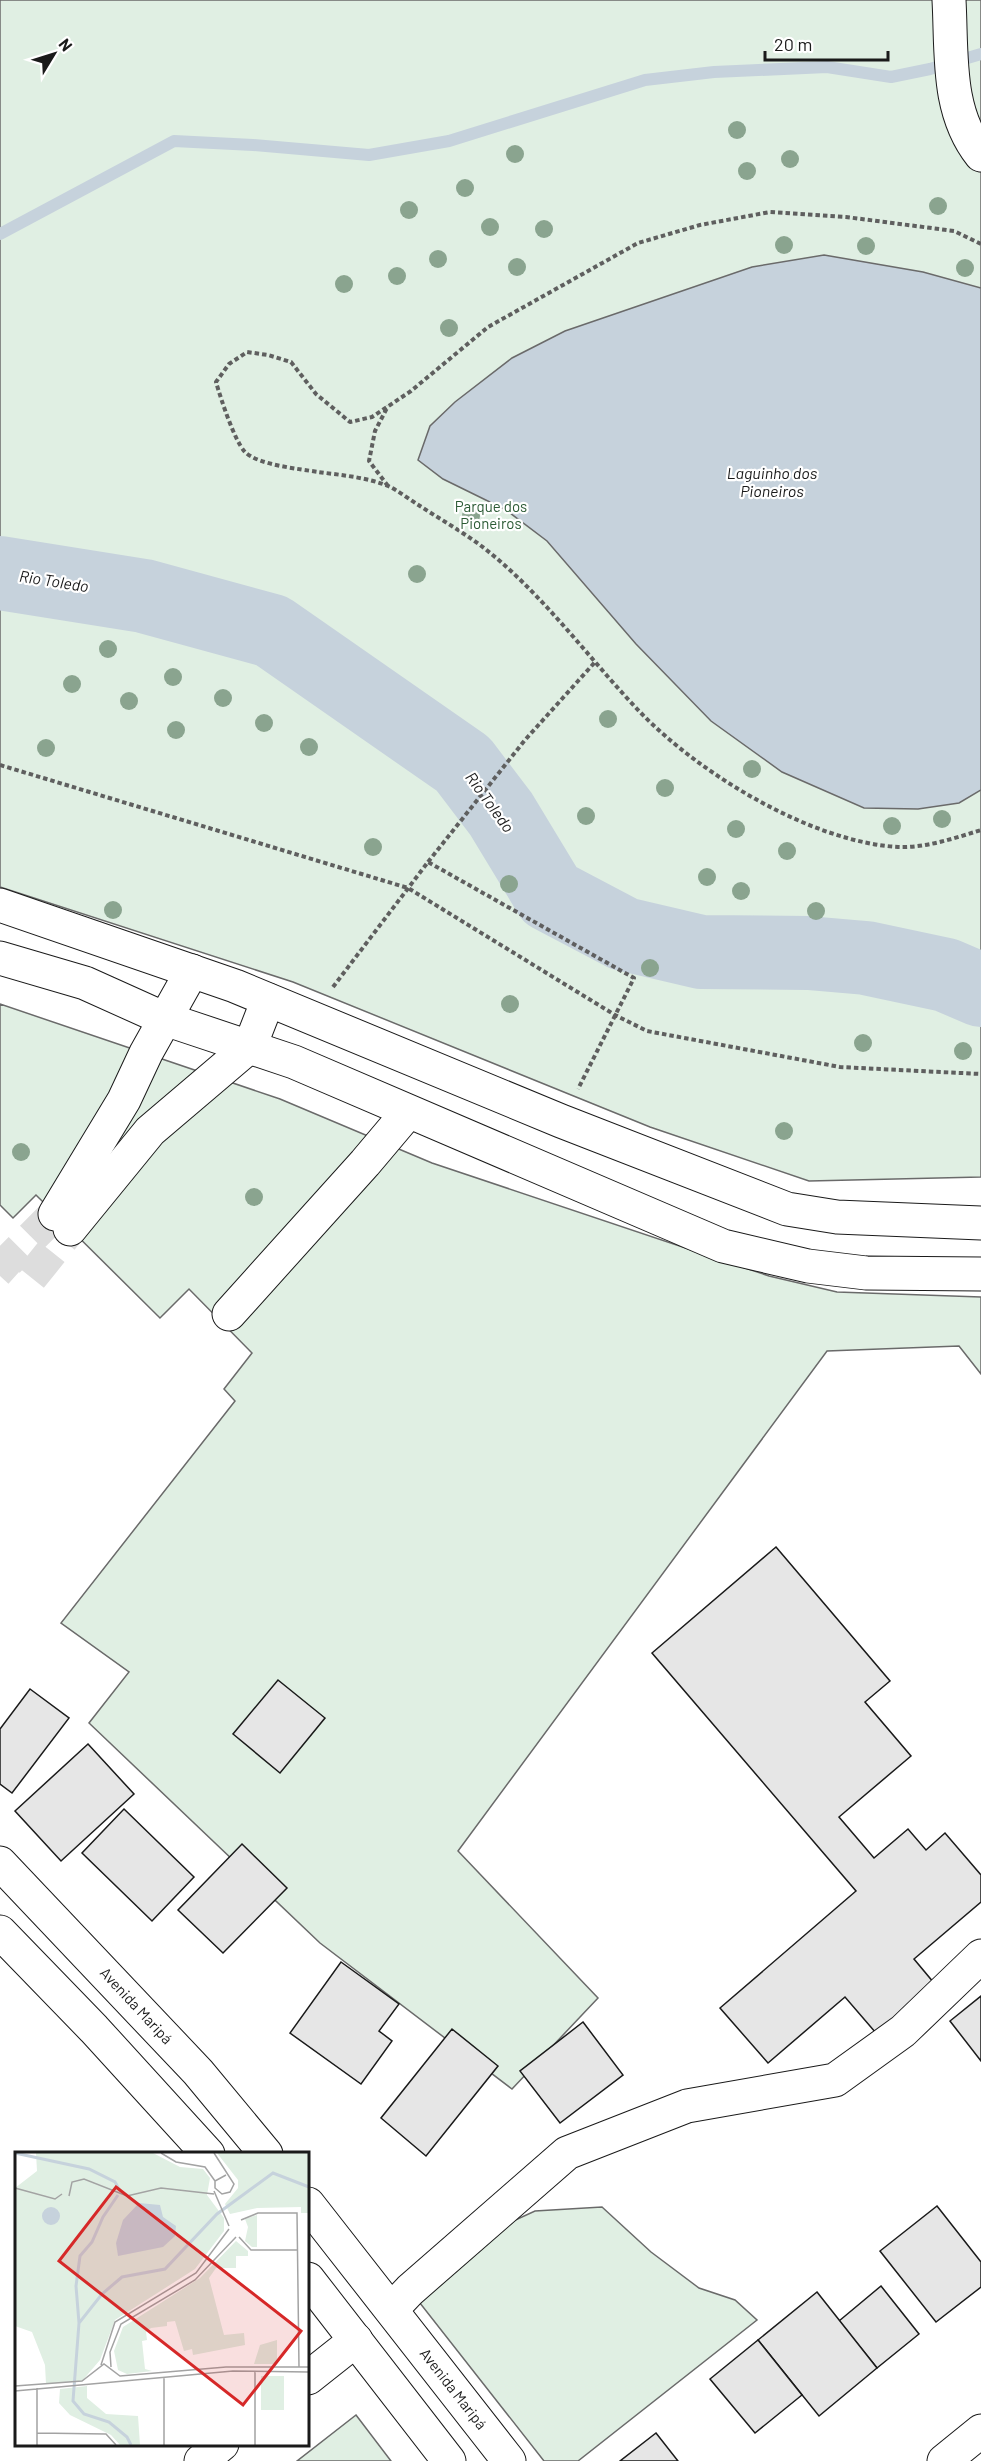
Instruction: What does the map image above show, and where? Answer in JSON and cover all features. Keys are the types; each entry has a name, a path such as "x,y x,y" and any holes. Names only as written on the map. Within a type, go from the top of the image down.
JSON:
{"street":[{"path":"949,0 953,91 961,123 981,155"},
{"path":"0,904 268,1000 561,1121 787,1209 837,1217 981,1223"},
{"path":"0,958 85,984 165,1019 294,1062 723,1246 808,1266 866,1273 981,1274"},
{"path":"192,971 165,1019 62,1221 150,1131 250,1046 268,1000"},
{"path":"229,1314 408,1112"},
{"name":"Avenida Maripá","path":"0,1863 198,2072 264,2152"},
{"path":"0,1932 94,2029 206,2152"},
{"path":"392,2309 410,2290 567,2153 687,2106 835,2080 903,2031 981,1956"},
{"name":"Avenida Maripá","path":"309,2205 509,2461"},
{"path":"309,2279 449,2461"},
{"path":"309,2377 356,2340"},
{"path":"944,2461 981,2431"},
{"path":"201,2461 221,2446"}],"path":[{"path":"981,244 954,231 846,217 770,212 700,225 638,243 488,327 411,391 372,417 350,422 316,394 291,362 268,355 247,352 229,364 216,382 226,415 245,453 269,464 351,477 388,486 481,546 525,586 596,661 642,714 683,750 739,789 799,821 843,838 898,847 943,842 981,830"},
{"path":"388,486 369,461 375,431 389,406"},
{"path":"311,1017 453,829 525,740 596,661"},
{"path":"0,765 408,888 615,1015 647,1031 840,1067 981,1074"},
{"path":"428,862 634,978 561,1121"}],"green space":[{"name":"Parque dos Pioneiros","path":"0,0 981,0 981,1177 809,1181 650,1127 293,982 0,887"},
{"path":"0,1004 280,1099 432,1163 769,1276 837,1292 981,1297 981,1374 959,1346 827,1351 458,1851 598,1998 512,2089 320,1943 89,1723 129,1672 61,1623 235,1401 224,1389 252,1353 189,1289 160,1318 36,1195 13,1218 0,1205"},
{"path":"602,2207 651,2252 699,2288 735,2300 757,2320 578,2461 544,2461 405,2284 467,2242 535,2211"},
{"path":"356,2415 391,2461 297,2461"}],"water":[{"name":"Laguinho dos Pioneiros","path":"824,255 923,272 981,288 981,790 959,803 918,809 864,808 782,772 711,721 636,644 547,541 506,510 443,479 418,460 430,426 455,402 512,358 565,331 752,267"}],"building":[{"path":"776,1547 890,1681 865,1702 911,1756 839,1817 874,1858 908,1829 926,1850 945,1833 981,1875 981,1902 914,1959 934,1983 876,2033 845,1997 768,2063 720,2008 856,1891 652,1653"},
{"path":"278,1680 325,1718 280,1773 233,1734"},
{"path":"30,1689 69,1718 12,1793 0,1784 0,1729"},
{"path":"88,1744 134,1794 61,1861 15,1811"},
{"path":"124,1809 194,1877 152,1921 82,1853"},
{"path":"242,1844 287,1888 223,1953 178,1910"},
{"path":"341,1962 399,2004 379,2031 392,2041 361,2084 290,2033"},
{"path":"981,1996 981,2061 950,2021"},
{"path":"583,2022 623,2075 560,2123 520,2071"},
{"path":"452,2029 498,2066 426,2156 381,2118"},
{"path":"937,2206 981,2262 981,2287 936,2322 880,2251"},
{"path":"881,2286 919,2334 877,2368 839,2321"},
{"path":"817,2292 877,2368 819,2416 758,2340"},
{"path":"758,2340 802,2395 755,2433 710,2379"},
{"path":"656,2433 678,2461 620,2461"}],"waterway":[{"path":"0,234 174,141 369,155 449,141 645,80 714,72 827,67 891,77 930,69 981,54"},
{"name":"Rio Toledo","path":"0,573 144,596 272,631 463,764 501,814 550,895 624,934 701,952 808,953 866,958 946,975 981,990"}],"tunnel":[{"path":"55,1214 8,1261 29,1280 70,1229"}]}
